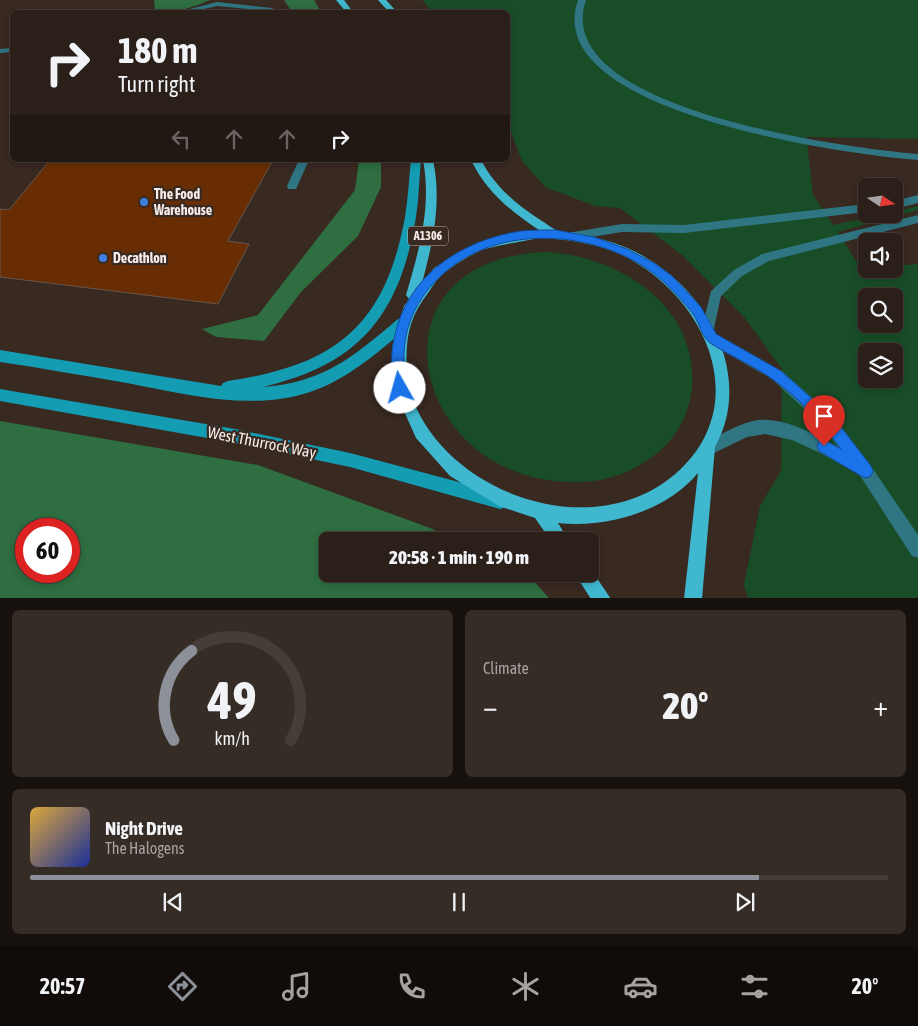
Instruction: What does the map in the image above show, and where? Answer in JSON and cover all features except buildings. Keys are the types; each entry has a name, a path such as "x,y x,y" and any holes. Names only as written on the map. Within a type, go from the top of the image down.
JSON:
{"main road":[{"path":"340,0 348,10"},
{"path":"382,0 391,10"},
{"path":"203,390 249,385 288,374 325,359 370,322 387,293 408,230 416,162"},
{"name":"A1306","path":"406,316 431,227 432,172 429,162"},
{"path":"477,162 491,185 523,216 556,234"},
{"path":"556,234 573,236 613,247 650,266 683,294 710,333 719,356 724,393 722,412 716,431 708,449 690,472 667,491 635,506 607,514 585,516 540,512 519,507 486,493 457,474 437,455 420,433 408,410 400,388 397,354 406,316 416,296 448,262 491,241 506,237 556,234"},
{"path":"0,356 203,390 259,395 296,389 329,378 364,354 406,316"},
{"name":"West Thurrock Way","path":"0,394 234,436 350,460 519,507"},
{"path":"693,598 708,449"},
{"path":"540,512 554,532"},
{"path":"590,582 602,598"}],"street":[{"path":"582,0 577,21 579,31 591,53 617,77 657,100 680,110 807,142 874,154 918,157"},
{"path":"190,10 216,4 272,10"},
{"path":"292,186 303,162"},
{"path":"903,203 918,199"},
{"path":"573,236 622,228 684,229 858,209"},
{"path":"918,219 766,257 738,274 715,294 710,333 777,375 830,422 866,471 918,550"},
{"path":"708,449 754,428 779,429 824,446 866,471"}],"green space":[{"path":"154,0 210,0 179,10 155,10"},
{"path":"284,0 314,0 320,10 291,10"},
{"path":"423,0 918,0 918,139 807,137 807,142 813,195 833,225 858,220 858,223 871,223 838,232 858,264 858,278 903,278 903,265 918,264 918,598 748,598 744,585 760,506 781,471 782,369 744,317 682,255 620,208 595,206 545,187 522,161 510,129 510,10 430,10"},
{"path":"359,162 381,162 381,187 358,236 301,292 264,341 216,337 202,329 258,315 355,190"},
{"path":"918,206 918,210 903,214 903,210"},
{"path":"546,252 574,256 601,263 626,275 649,291 668,310 682,333 691,359 692,388 688,408 674,436 660,451 644,462 611,478 583,482 524,475 478,450 446,415 429,373 429,330 448,292 487,264"},
{"path":"0,421 258,465 439,532 319,532 319,582 535,582 549,598 0,598"}],"place":[{"name":"The Food Warehouse","path":"144,202"},
{"name":"Decathlon","path":"103,258"}],"route":[{"path":"400,388 397,354 403,322 416,296 436,272 462,254 491,241 506,237 539,234 573,236 623,251 650,266 668,279 696,310 712,338 777,375 830,422 866,471 824,446"}]}
